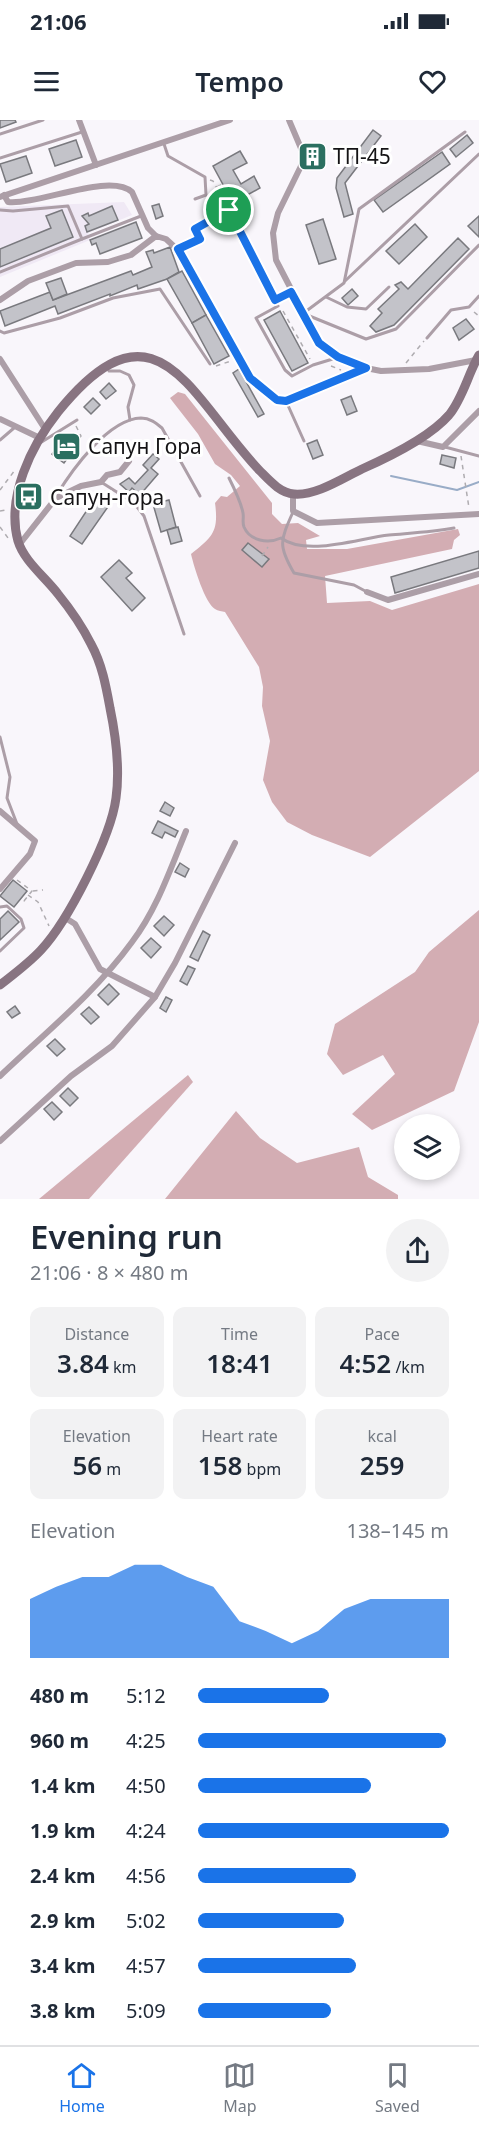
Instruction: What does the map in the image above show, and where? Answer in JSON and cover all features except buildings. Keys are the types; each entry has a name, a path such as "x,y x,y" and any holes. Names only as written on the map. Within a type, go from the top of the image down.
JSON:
{"main road":[{"path":"0,986 42,949 64,917 92,864 116,802 118,776 104,675 93,647 74,615 15,543 15,507 21,480 45,429 77,388 98,371 116,360 138,355 145,356 176,372 208,405 250,460 272,484 293,494 325,486 380,461 415,441 449,415 478,358"}],"street":[{"path":"79,120 96,165"},
{"path":"230,120 164,144 2,196 8,202 22,203 73,191 120,186 132,192 148,228 156,236 166,239 178,249 250,378 277,400 286,401 366,368"},
{"path":"290,120 303,153 302,164 278,213 273,233 276,260 319,343 338,357 381,371 418,370 478,358"},
{"path":"0,300 28,281 76,263 108,262 131,255 156,236"},
{"path":"0,359 45,429"},
{"path":"415,441 443,447 479,411"},
{"path":"0,419 38,442"},
{"path":"15,543 54,500 75,488 101,482 107,475 120,472 129,461"},
{"path":"293,494 293,511 317,523 479,514"},
{"path":"367,592 388,600 479,574"},
{"path":"0,811 35,842 30,854 0,889"},
{"path":"0,1076 67,1015 133,942 158,901 186,831"},
{"path":"0,1141 37,1110 71,1076 112,1046 155,997 175,963 235,843"},
{"path":"64,917 75,924 100,969 155,997"}],"lane":[{"path":"0,134 43,120"},
{"path":"0,158 83,131"},
{"path":"344,283 359,209 465,132"},
{"path":"164,144 168,156 205,177 206,195 195,200"},
{"path":"303,313 344,283 479,154"},
{"path":"7,210 8,202"},
{"path":"0,210 68,206 82,239"},
{"path":"0,272 142,215"},
{"path":"241,233 278,306 256,318 285,370 292,376 313,365 338,357"},
{"path":"303,313 366,339 396,330 479,245"},
{"path":"326,297 347,307 366,309 389,287"},
{"path":"0,331 4,333 60,318 113,298 160,289 210,364"},
{"path":"427,338 452,310 469,307 479,296"},
{"path":"98,371 120,371 129,375 134,385 128,407 130,421"},
{"path":"286,401 304,441"},
{"path":"54,500 68,476 99,441 130,421 142,418 152,420 162,428 201,496"},
{"path":"38,442 77,420"},
{"path":"0,440 15,426"},
{"path":"443,447 479,456"},
{"path":"229,478 237,493 237,501 243,513 243,525 248,535 272,542 281,538"},
{"path":"101,482 132,501 144,516 184,634"},
{"path":"293,511 281,538 282,553 294,573 354,585 367,592"},
{"path":"281,538 288,543 340,544 387,535 422,534 454,528"},
{"path":"0,737 10,777 6,798 17,824"},
{"path":"0,907 7,906 21,919 24,928 0,951"}],"path":[{"path":"205,177 213,181 241,233"},
{"path":"217,188 223,184"},
{"path":"178,249 200,239 195,229 229,210"},
{"path":"278,306 282,308 313,365 332,366 353,374"},
{"path":"469,307 479,316"},
{"path":"404,366 427,338"},
{"path":"210,364 213,367 238,358"},
{"path":"77,428 81,436 77,441"},
{"path":"460,451 470,514"},
{"path":"0,527 15,543"},
{"path":"262,555 272,542"},
{"path":"12,875 32,891"},
{"path":"21,899 24,901 32,891 43,890"},
{"path":"28,895 38,902 50,927"}],"shaded area":[{"path":"124,202 132,215 88,233 90,240 0,277 0,207"},
{"path":"178,392 185,394 272,503 272,514 282,524 298,523 320,536 306,540 307,549 347,549 458,529 460,535 454,540 452,549 325,576 327,603 370,601 392,610 479,584 479,771 370,857 312,835 287,822 272,802 263,780 270,741 262,706 263,687 259,667 225,612 215,609 207,600 191,554 209,538 215,527 215,503 221,496 227,497 240,486 231,475 215,464 198,434 170,398"},
{"path":"479,910 479,1022 454,1091 406,1114 394,1114 394,1120 372,1130 352,1114 395,1074 383,1055 343,1075 327,1054 335,1024 415,972 429,952"},
{"path":"188,1075 193,1082 89,1199 39,1199"},
{"path":"236,1111 260,1138 297,1163 359,1147 368,1177 398,1195 398,1199 165,1199"}],"waterway":[{"path":"391,476 457,490 479,482"}],"place":[{"name":"ТП-45","path":"312,156"},
{"name":"Сапун Гора","path":"67,446"},
{"name":"Сапун-гора","path":"29,497"}],"route":[{"path":"229,210 275,300 291,292 319,343 338,357 366,368 286,401 277,400 250,378 178,249 200,239 195,229 229,210"}]}
